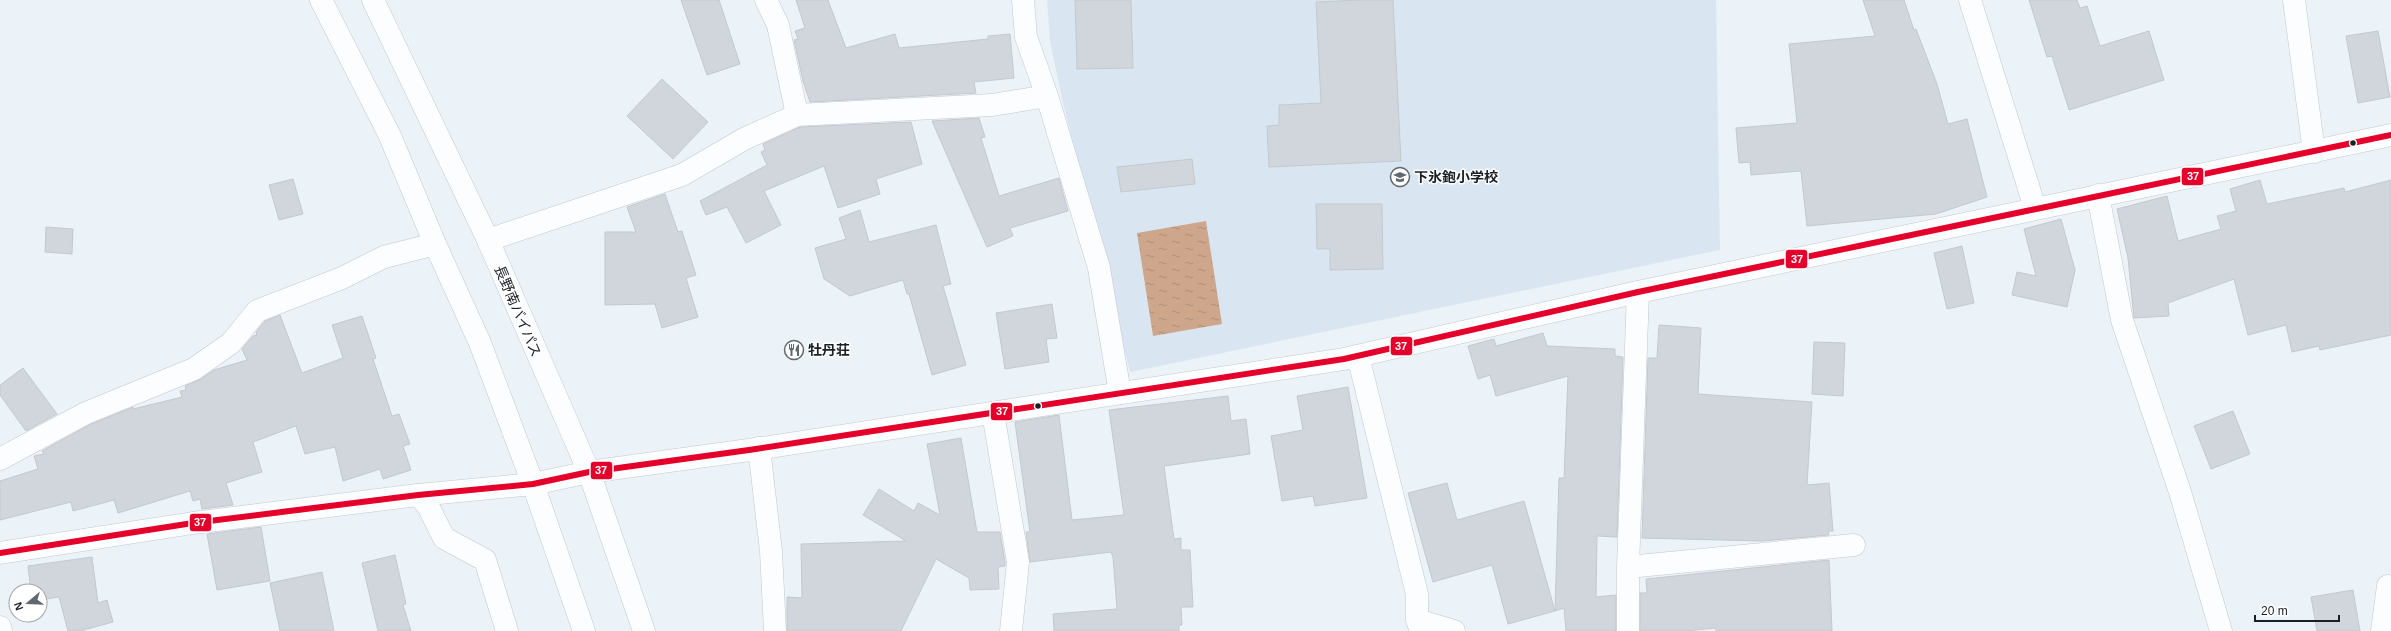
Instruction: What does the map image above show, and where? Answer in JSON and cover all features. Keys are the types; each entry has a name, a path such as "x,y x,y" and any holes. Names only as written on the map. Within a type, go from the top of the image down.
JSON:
{"main road":[{"path":"321,0 390,136 435,244 480,343 534,484 584,631"},
{"name":"長野南バイパス","path":"372,0 488,240 589,472 644,631"},
{"path":"766,0 778,25 797,115"},
{"path":"1023,0 1026,37 1047,96 1099,268 1120,393"},
{"path":"1970,0 2035,208"},
{"path":"2294,0 2314,152"},
{"path":"488,240 682,175 744,139 797,115 992,106 1047,96"},
{"path":"0,553 193,523 418,495 534,484 589,472 993,413 1358,356 1638,292 2391,135"},
{"path":"2098,196 2122,320 2180,492 2221,631"},
{"path":"0,458 86,412 194,369 231,343 257,311 342,278 384,257 435,244"},
{"path":"1628,631 1628,567 1638,292"},
{"path":"1358,356 1418,594 1419,626 1454,631"},
{"path":"993,413 1018,562 1011,631"},
{"path":"759,448 771,551 775,631"},
{"path":"418,495 428,506 444,538 485,560 507,631"},
{"path":"1628,567 1854,545"},
{"path":"2382,631 2388,586"},
{"path":"0,627 1,631"}],"shaded area":[{"name":"下氷鉋小学校","path":"1047,0 1716,0 1720,250 1130,372 1063,103 1050,41"}],"water":[{"path":"1206,221 1222,324 1153,336 1137,233"}],"building":[{"path":"681,0 719,0 740,64 707,75"},
{"path":"796,0 828,0 846,48 895,34 899,48 988,39 988,36 1010,34 1014,78 974,82 976,93 810,102 803,81 794,40 798,39 795,31 805,28"},
{"path":"1075,0 1131,0 1133,68 1077,69"},
{"path":"1393,0 1401,161 1269,167 1267,126 1279,125 1279,105 1321,103 1316,2"},
{"path":"1863,0 1904,0 1914,30 1916,29 1937,84 1948,124 1967,119 1987,197 1936,214 1807,226 1801,171 1751,175 1750,162 1739,163 1736,128 1797,123 1789,44 1875,36"},
{"path":"2029,0 2077,0 2080,8 2087,6 2100,46 2149,31 2164,80 2069,110 2052,56 2047,57"},
{"path":"2378,31 2390,97 2358,103 2346,36"},
{"path":"662,79 708,122 673,159 627,116"},
{"path":"979,118 985,137 981,138 999,196 1059,178 1068,211 1010,228 1013,236 987,247 932,121"},
{"path":"911,122 922,164 876,179 880,194 838,208 824,166 764,191 781,225 746,243 727,207 706,215 700,201 767,165 761,152 765,150 763,144 800,127"},
{"path":"1192,159 1195,184 1121,192 1117,167"},
{"path":"293,179 303,214 279,220 269,185"},
{"path":"2260,180 2267,204 2344,188 2345,192 2391,180 2391,335 2320,350 2319,346 2292,352 2286,325 2248,335 2234,279 2168,303 2169,316 2134,318 2128,258 2117,209 2167,196 2178,241 2221,229 2217,216 2236,211 2230,189"},
{"path":"665,194 678,232 682,231 696,275 686,278 698,317 662,328 655,304 605,305 605,232 636,232 627,207"},
{"path":"1316,204 1382,204 1383,269 1330,270 1330,249 1317,249"},
{"path":"860,210 869,242 936,225 951,284 943,286 966,365 932,375 909,294 907,294 903,280 850,296 824,279 815,248 846,239 839,218"},
{"path":"2061,219 2075,270 2067,307 2012,295 2017,272 2036,276 2024,229"},
{"path":"46,227 73,229 72,254 45,252"},
{"path":"1962,246 1974,303 1947,309 1934,253"},
{"path":"1052,304 1057,338 1046,339 1049,362 1005,369 996,313"},
{"path":"280,315 302,373 343,358 332,325 362,316 376,358 373,359 392,416 399,414 410,444 403,446 411,470 383,479 380,469 343,481 335,447 305,454 296,426 253,442 262,472 226,483 233,505 202,509 200,499 193,501 190,491 118,513 114,500 73,511 71,502 0,520 0,481 38,469 34,456 44,454 42,451 91,424 133,407 133,409 182,397 180,391 186,390 185,386 201,379 214,370 247,360 242,349 253,336 257,335 256,332 265,321"},
{"path":"1659,325 1701,328 1698,394 1812,402 1807,485 1829,483 1833,531 1828,531 1829,535 1762,541 1642,538 1648,358 1657,358"},
{"path":"1543,333 1547,346 1615,349 1615,356 1623,357 1617,537 1597,536 1596,597 1616,595 1616,631 1566,631 1564,608 1555,611 1559,478 1564,478 1568,376 1496,396 1490,375 1478,379 1468,346 1494,339 1496,346"},
{"path":"1814,342 1845,343 1843,396 1812,394"},
{"path":"23,368 57,414 26,431 0,395 0,385"},
{"path":"1348,387 1367,498 1315,506 1313,496 1282,501 1271,436 1303,430 1297,396"},
{"path":"1228,396 1231,421 1246,419 1250,454 1164,466 1174,539 1181,538 1181,550 1190,550 1193,607 1181,607 1182,625 1179,625 1179,631 1054,631 1053,614 1117,609 1113,557 1111,552 1030,562 1026,532 1030,532 1015,422 1059,415 1072,520 1124,515 1109,410"},
{"path":"2233,411 2250,454 2211,469 2194,426"},
{"path":"961,438 977,532 1000,532 1005,566 998,567 999,589 970,590 969,578 936,559 901,631 787,631 787,597 802,598 801,544 906,541 863,515 879,489 914,511 918,503 940,515 927,444"},
{"path":"1447,483 1457,520 1524,501 1555,611 1508,624 1492,565 1433,582 1408,493"},
{"path":"261,527 270,581 217,590 207,534"},
{"path":"395,555 406,604 403,605 411,631 378,631 362,563"},
{"path":"92,557 98,603 107,600 113,622 80,631 68,631 59,597 48,599 48,583 30,583 28,566"},
{"path":"1829,560 1832,631 1716,631 1716,628 1686,631 1640,631 1640,593 1647,593 1646,579"},
{"path":"322,572 334,631 280,631 270,583"},
{"path":"2353,590 2360,631 2317,631 2311,597"}],"transit line":[{"name":"37","path":"0,553 193,523 418,495 533,484 589,472 749,450 1344,359 1638,292 2391,135"}],"place":[{"name":"下氷鉋小学校","path":"1400,177"},
{"name":"牡丹荘","path":"794,350"}]}
